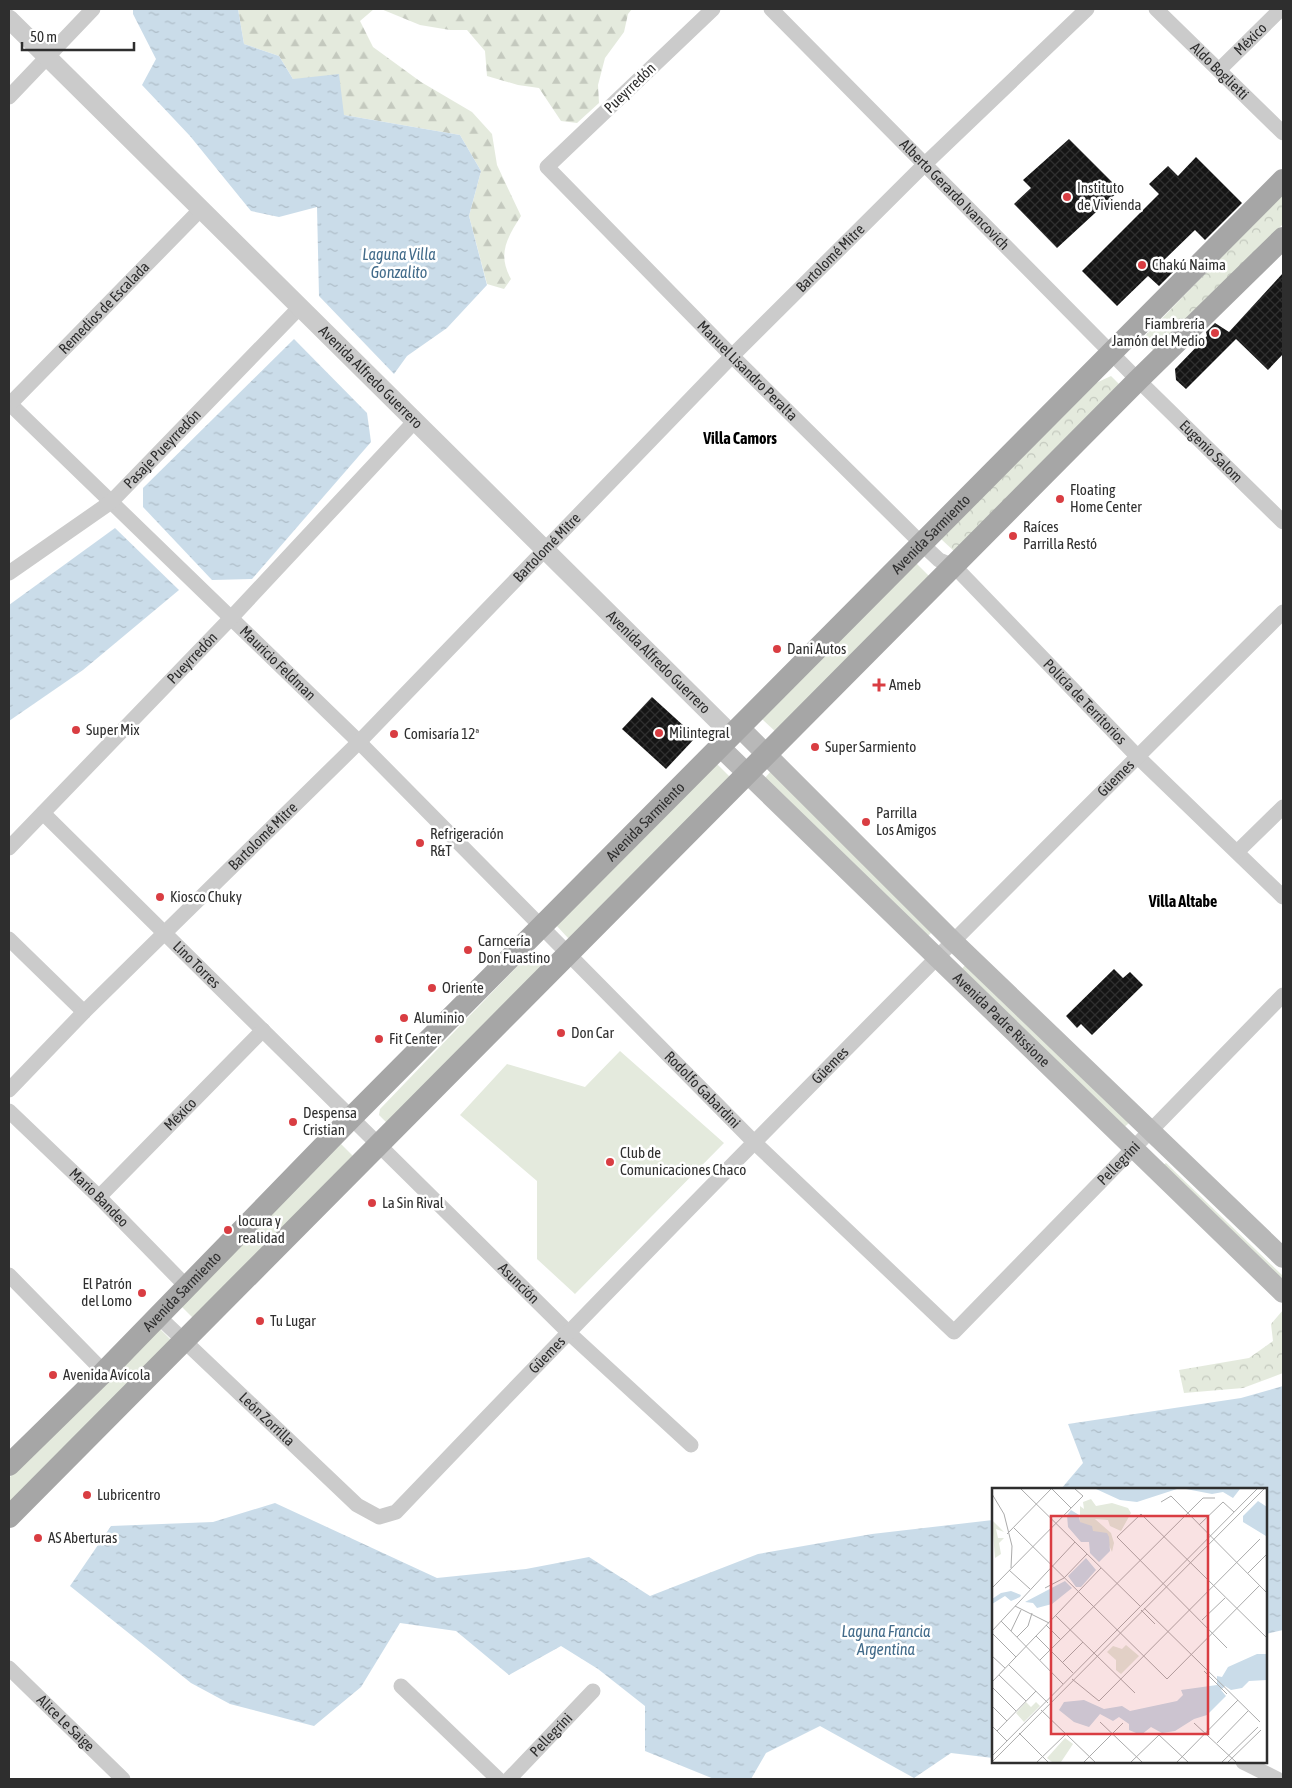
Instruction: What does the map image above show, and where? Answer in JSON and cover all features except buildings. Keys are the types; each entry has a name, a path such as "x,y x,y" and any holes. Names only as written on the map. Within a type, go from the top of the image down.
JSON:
{"main road":[{"name":"Avenida Sarmiento","path":"9,1465 104,1372 352,1117 1283,180"},
{"path":"9,1517 1138,380 1283,238"},
{"name":"Avenida Padre Rissione","path":"730,736 767,754 953,941 1283,1258"},
{"name":"Avenida Padre Rissione","path":"730,736 748,772 1283,1293"}],"street":[{"path":"9,97 93,9"},
{"name":"Pueyrredón","path":"547,167 713,9"},
{"name":"Alberto Gerardo Ivancovich","path":"771,9 1138,380"},
{"name":"Bartolomé Mitre","path":"9,1090 84,1012 359,742 732,356 925,164 1087,9"},
{"name":"Aldo Boglietti","path":"1156,9 1283,133"},
{"name":"México","path":"1219,70 1281,9"},
{"name":"Avenida Alfredo Guerrero","path":"9,19 414,422 546,550 730,736"},
{"name":"Manuel Lisandro Peralta","path":"547,167 732,356 922,544 939,560 954,566"},
{"name":"Remedios de Escalada","path":"9,404 200,210"},
{"name":"Pasaje Pueyrredón","path":"9,573 111,502 299,308"},
{"name":"Eugenio Salom","path":"1138,380 1283,522"},
{"name":"Mauricio Feldman","path":"9,404 359,742 543,926"},
{"name":"Pueyrredón","path":"9,848 231,618 414,422"},
{"name":"Policía de Territorios","path":"954,566 1138,757 1238,851 1283,897"},
{"name":"Güemes","path":"379,1517 396,1512 568,1332 754,1142 1283,612"},
{"path":"1238,851 1283,807"},
{"name":"Lino Torres","path":"43,813 352,1117"},
{"name":"Rodolfo Gabardini","path":"543,926 754,1142 954,1332"},
{"path":"9,938 84,1012"},
{"name":"Pellegrini","path":"954,1332 1283,995"},
{"name":"México","path":"99,1197 263,1030"},
{"name":"Mario Bandeo","path":"9,1111 99,1197 187,1287"},
{"name":"Asunción","path":"352,1117 377,1145 568,1332 691,1445"},
{"path":"9,1275 104,1372"},
{"name":"León Zorrilla","path":"158,1316 357,1505 379,1517"},
{"name":"Alice Le Saige","path":"9,1668 122,1779"},
{"path":"401,1686 498,1779"},
{"name":"Pellegrini","path":"509,1779 593,1691"},
{"path":"1245,1763 1276,1776"}],"green space":[{"path":"238,9 374,9 360,21 373,47 421,82 472,112 492,134 497,165 521,216 508,239 504,254 511,279 504,289 487,284 469,216 481,171 460,135 344,115 293,79 279,56 244,44"},
{"path":"381,9 632,9 628,14 624,32 605,58 598,85 599,103 577,123 561,121 539,88 518,85 487,76 485,51 467,30 450,30 420,25"},
{"path":"1283,193 1283,224 1158,350 1153,350 1144,342 1144,337"},
{"path":"1111,376 1119,384 956,553 940,538 1096,383"},
{"path":"915,562 931,578 778,734 762,719"},
{"path":"716,763 731,778 569,939 555,924"},
{"path":"772,770 934,930 925,939 764,779"},
{"path":"530,953 537,953 545,961 544,968 387,1123 379,1115 380,1109"},
{"path":"967,963 1129,1123 1120,1131 959,972"},
{"name":"Club de Comunicaciones Chaco","path":"620,1051 724,1143 575,1294 537,1259 537,1181 460,1115 507,1064 585,1087"},
{"path":"341,1144 356,1159 194,1319 178,1303"},
{"path":"1166,1163 1283,1276 1283,1282 1163,1165"},
{"path":"1283,1310 1283,1373 1243,1388 1184,1393 1179,1370 1249,1358 1273,1341 1271,1324"},
{"path":"159,1328 173,1342 9,1506 9,1478"}],"water":[{"name":"Laguna Villa Gonzalito","path":"133,9 238,9 244,44 279,56 293,79 339,74 344,115 460,135 481,171 469,216 487,285 447,328 407,356 394,374 319,296 317,207 279,217 251,211 190,136 142,85 156,59 133,14"},
{"path":"294,339 367,413 371,442 252,579 212,580 143,507 143,488"},
{"path":"115,528 179,590 83,670 9,721 9,605"},
{"path":"1283,1386 1283,1630 1267,1634 1267,1488 1062,1488 1083,1463 1068,1424 1241,1398"},
{"name":"Laguna Francia Argentina","path":"275,1503 437,1578 526,1569 589,1557 650,1596 758,1554 872,1534 992,1520 992,1758 951,1753 914,1778 820,1726 766,1753 751,1779 714,1779 645,1751 645,1706 598,1669 561,1646 509,1675 456,1631 400,1623 361,1687 314,1726 230,1704 191,1683 70,1586 111,1526 213,1522"}],"place":[{"name":"Instituto de Vivienda","path":"1067,197"},
{"name":"Chakú Naima","path":"1142,265"},
{"name":"Fiambrería Jamón del Medio","path":"1215,333"},
{"name":"Floating Home Center","path":"1060,499"},
{"name":"Raíces Parrilla Restó","path":"1013,536"},
{"name":"Dani Autos","path":"777,649"},
{"name":"Ameb","path":"879,685"},
{"name":"Super Mix","path":"76,730"},
{"name":"Milintegral","path":"659,733"},
{"name":"Comisaría 12ª","path":"394,734"},
{"name":"Super Sarmiento","path":"815,747"},
{"name":"Parrilla Los Amigos","path":"866,822"},
{"name":"Refrigeración R&T","path":"420,843"},
{"name":"Kiosco Chuky","path":"160,897"},
{"name":"Carncería Don Fuastino","path":"468,950"},
{"name":"Oriente","path":"432,988"},
{"name":"Aluminio","path":"404,1018"},
{"name":"Don Car","path":"561,1033"},
{"name":"Fit Center","path":"379,1039"},
{"name":"Despensa Cristian","path":"293,1122"},
{"name":"Club de Comunicaciones Chaco","path":"610,1162"},
{"name":"La Sin Rival","path":"372,1203"},
{"name":"locura y realidad","path":"228,1230"},
{"name":"El Patrón del Lomo","path":"142,1293"},
{"name":"Tu Lugar","path":"260,1321"},
{"name":"Avenida Avícola","path":"53,1375"},
{"name":"Lubricentro","path":"87,1495"},
{"name":"AS Aberturas","path":"38,1538"}],"district":[{"name":"Villa Camors","path":"740,438"},
{"name":"Villa Altabe","path":"1183,901"}]}
